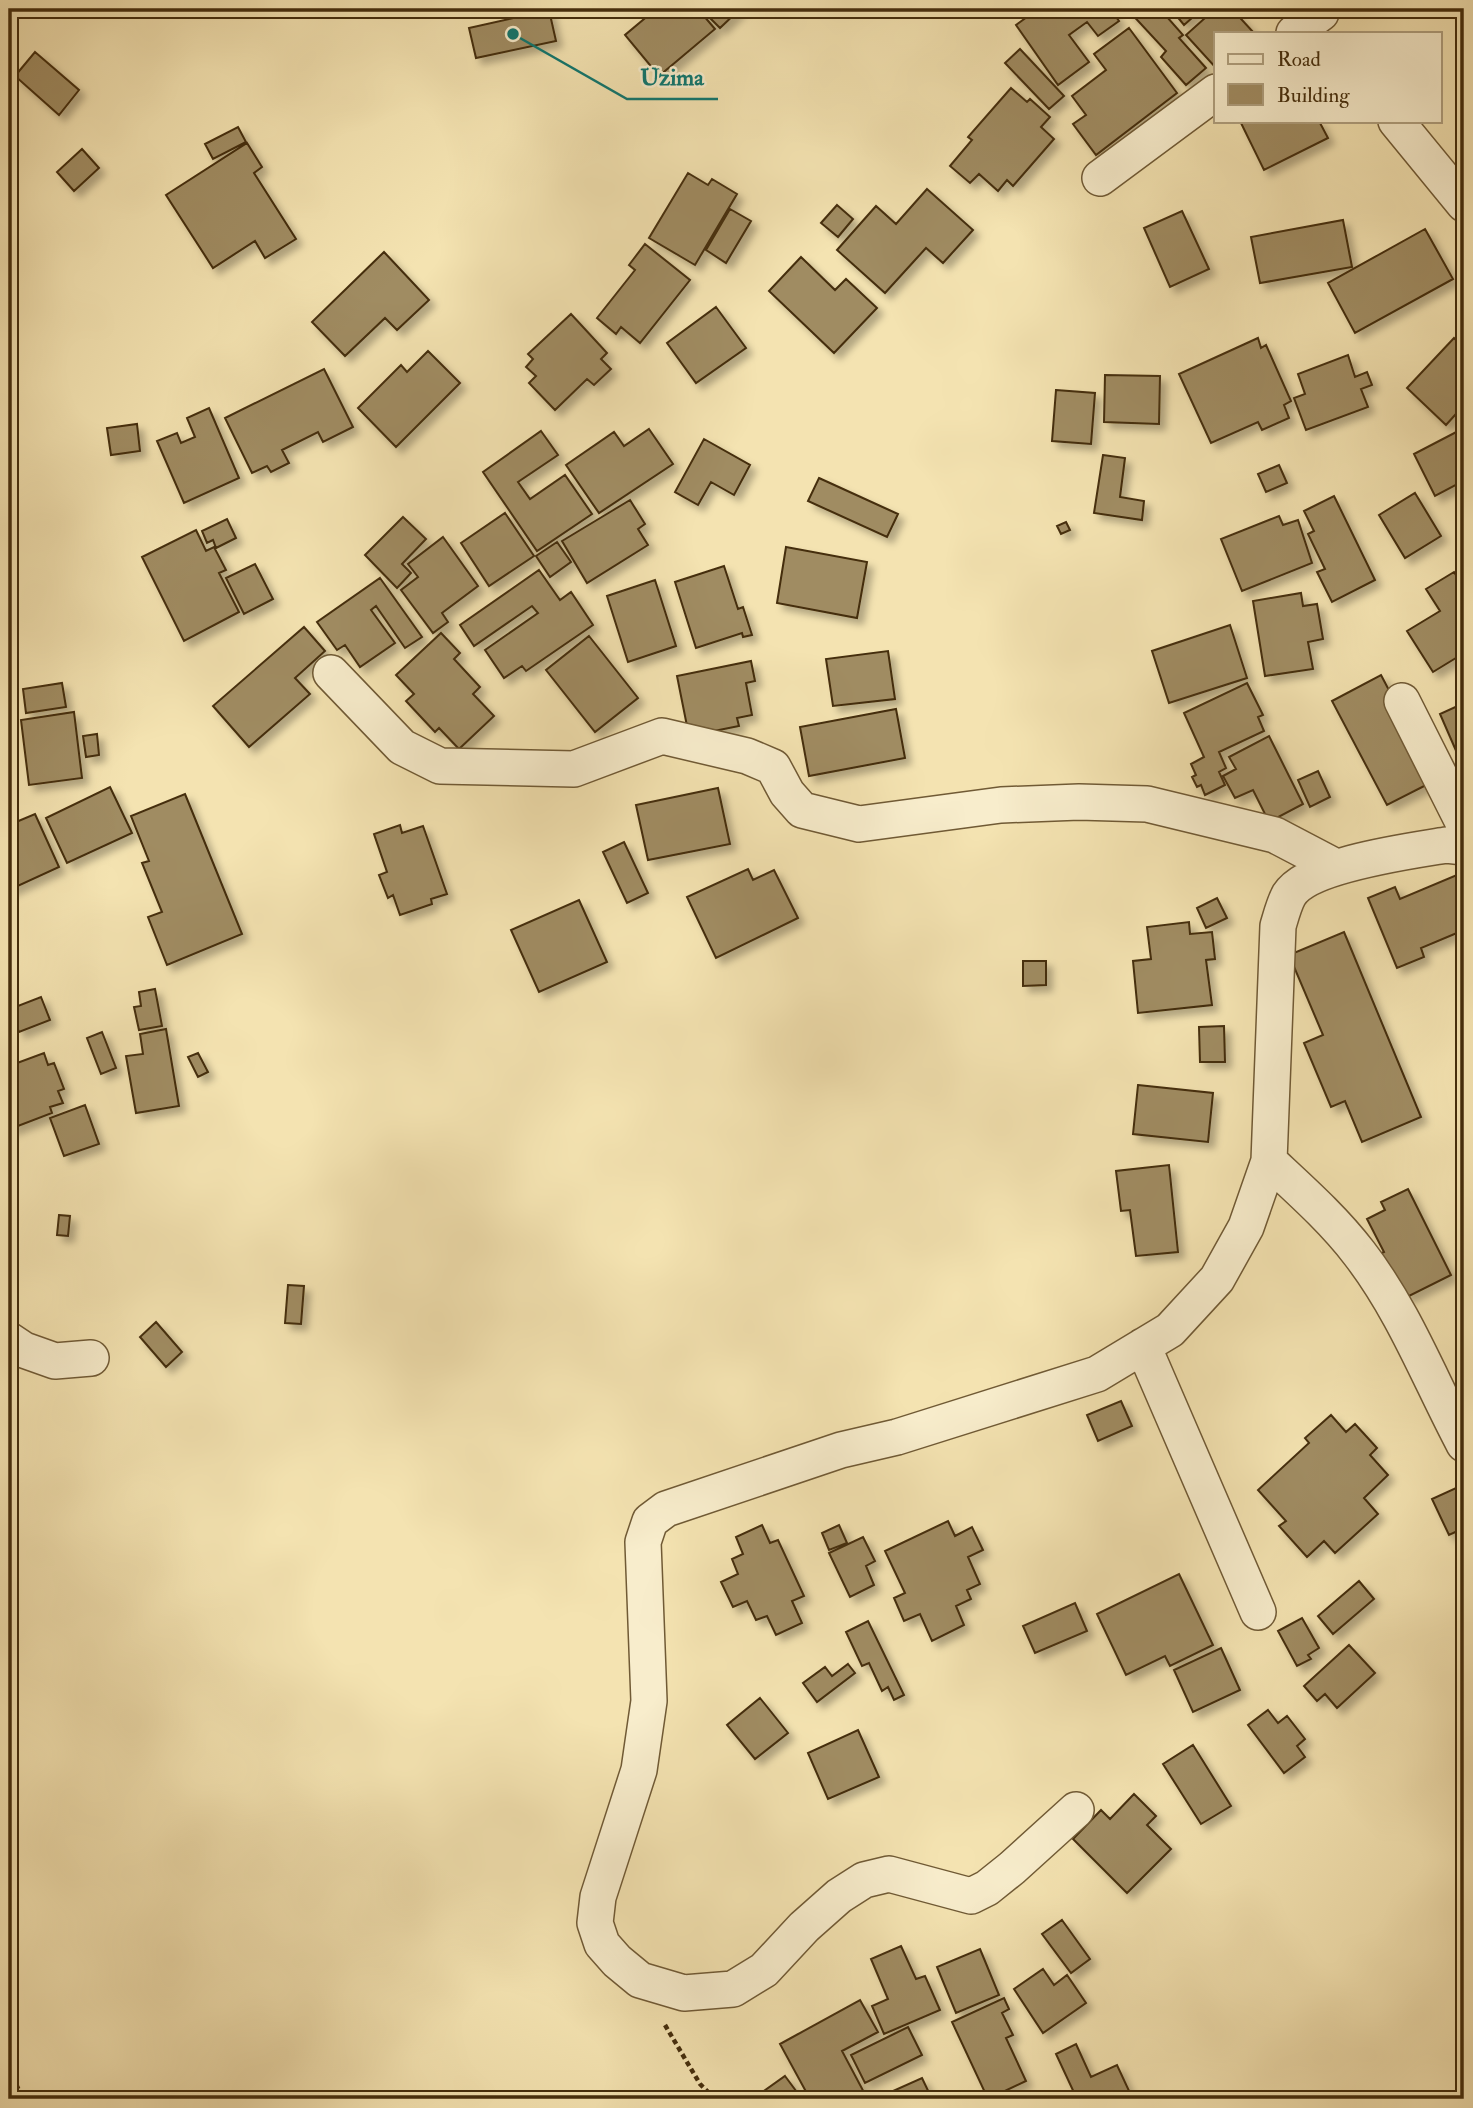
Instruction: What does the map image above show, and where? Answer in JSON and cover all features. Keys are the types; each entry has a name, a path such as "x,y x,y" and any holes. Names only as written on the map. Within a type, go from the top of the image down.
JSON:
{"street":[{"path":"1296,32 1325,18"},
{"path":"1100,178 1214,93"},
{"path":"1397,122 1464,204"},
{"path":"331,673 402,747 440,765 574,769 662,736 747,756 773,767 787,793 802,810 859,824 1001,806 1079,802 1147,804 1275,835 1336,867"},
{"path":"1402,701 1464,824"},
{"path":"1076,1810 1012,1868 987,1888 971,1896 889,1874 864,1880 839,1896 804,1927 764,1970 733,1989 684,1993 639,1980 602,1944 596,1923 598,1897 639,1770 649,1701 643,1542 650,1521 666,1509 841,1450 897,1437 1097,1374 1170,1330 1217,1279 1246,1227 1269,1161 1278,926 1289,894 1301,883 1336,867 1446,845 1464,848"},
{"path":"1269,1161 1359,1252 1391,1301 1464,1444"},
{"path":"9,1340 24,1350 55,1362 91,1358"},
{"path":"1143,1346 1258,1612"}],"path":[{"path":"639,1980 700,2084 715,2099"},
{"path":"9,2069 23,2099"}],"building":[{"path":"656,9 698,9 715,29 659,76 625,35"},
{"path":"701,9 740,9 720,28"},
{"path":"1038,9 1110,9 1119,21 1098,36 1087,22 1069,35 1089,62 1058,85 1016,25"},
{"path":"1127,9 1160,9 1183,35 1179,38 1206,68 1186,85 1161,57 1166,51"},
{"path":"1171,9 1202,9 1184,25"},
{"path":"1215,9 1232,9 1253,32 1214,32 1214,66 1186,35"},
{"path":"549,10 556,41 476,58 469,28"},
{"path":"1129,28 1177,93 1096,155 1073,124 1086,115 1072,96 1106,70 1094,54"},
{"path":"1020,49 1064,96 1049,109 1005,63"},
{"path":"35,52 79,90 59,115 15,76"},
{"path":"1011,88 1027,102 1030,99 1050,117 1041,127 1054,139 1013,186 1007,180 998,191 979,174 970,183 950,166 972,140 968,137"},
{"path":"1240,122 1320,122 1328,138 1264,170"},
{"path":"238,127 246,142 213,159 205,144"},
{"path":"247,143 262,167 254,173 296,239 265,258 255,241 213,268 166,195"},
{"path":"82,149 99,168 74,191 57,172"},
{"path":"688,173 708,185 712,179 737,194 695,265 649,238"},
{"path":"927,189 973,230 943,263 926,248 885,293 837,250 876,206 896,224"},
{"path":"837,205 853,219 838,237 821,223"},
{"path":"730,209 751,221 726,263 706,250"},
{"path":"1182,211 1209,269 1170,287 1144,228"},
{"path":"1343,220 1352,267 1260,283 1251,237"},
{"path":"1425,229 1453,279 1355,333 1328,283"},
{"path":"645,244 690,280 640,343 621,327 616,334 597,318 635,270 629,265"},
{"path":"384,252 429,300 397,330 385,318 345,356 312,322"},
{"path":"801,257 835,290 846,279 877,308 834,353 769,291"},
{"path":"716,307 746,348 696,383 667,343"},
{"path":"571,314 607,353 601,359 611,369 594,385 587,379 555,410 529,383 536,376 526,367 533,359 528,354"},
{"path":"1258,338 1261,348 1266,345 1291,401 1284,405 1289,418 1262,430 1258,422 1211,443 1179,374"},
{"path":"1454,338 1464,348 1464,405 1446,425 1407,388"},
{"path":"428,351 460,383 396,447 358,408 401,365 407,372"},
{"path":"1348,355 1355,377 1367,372 1372,385 1361,389 1368,407 1306,430 1294,398 1305,394 1298,374"},
{"path":"324,369 353,427 323,442 318,432 282,450 289,463 271,472 267,466 252,473 225,418"},
{"path":"1105,375 1160,376 1159,424 1104,422"},
{"path":"1056,390 1095,393 1091,444 1052,441"},
{"path":"209,408 239,478 184,503 157,441 177,433 181,443 195,437 187,418"},
{"path":"137,424 140,451 111,455 107,428"},
{"path":"1464,428 1464,483 1463,481 1435,496 1414,454"},
{"path":"649,429 673,464 599,513 566,465 614,432 624,446"},
{"path":"541,431 558,455 518,482 530,499 565,475 592,514 537,551 483,472"},
{"path":"704,439 750,465 734,495 711,482 698,505 675,492"},
{"path":"1103,455 1125,458 1120,497 1144,501 1142,520 1094,513"},
{"path":"1279,465 1287,483 1266,492 1258,474"},
{"path":"819,478 898,514 887,537 808,501"},
{"path":"1415,493 1441,536 1405,558 1379,515"},
{"path":"1334,496 1375,580 1332,602 1317,572 1325,569 1308,534 1314,531 1304,511"},
{"path":"630,500 645,524 638,529 648,545 587,583 562,541"},
{"path":"505,513 534,556 489,586 461,543"},
{"path":"1279,516 1283,525 1298,520 1312,563 1242,591 1221,539"},
{"path":"403,517 426,539 402,564 411,573 397,588 365,555"},
{"path":"227,519 236,538 216,548 213,540 207,543 202,531"},
{"path":"1066,522 1070,530 1061,534 1057,526"},
{"path":"196,530 206,551 214,547 226,570 219,573 239,612 184,641 142,557"},
{"path":"443,537 478,586 442,613 448,622 433,633 401,590 418,577 408,564"},
{"path":"557,542 571,562 550,577 536,556"},
{"path":"786,547 867,562 857,618 777,603"},
{"path":"255,564 273,599 244,614 226,578"},
{"path":"724,566 738,609 743,607 752,635 743,637 742,633 696,648 675,582"},
{"path":"539,570 560,600 571,592 593,625 526,671 522,666 504,678 485,650 538,613 532,606 474,646 460,625"},
{"path":"1454,572 1464,588 1464,653 1433,672 1407,631 1440,611 1426,589"},
{"path":"380,578 422,637 405,648 376,606 371,610 395,643 360,667 345,645 337,650 317,622"},
{"path":"655,580 676,646 628,662 607,596"},
{"path":"1301,593 1303,606 1317,604 1323,639 1308,642 1313,669 1265,676 1253,601"},
{"path":"1230,625 1247,678 1169,703 1152,651"},
{"path":"304,627 325,651 295,678 310,694 249,747 213,706"},
{"path":"441,633 460,653 454,659 480,687 473,694 494,716 459,749 439,728 435,732 406,701 414,694 396,675"},
{"path":"589,636 638,698 595,732 546,670"},
{"path":"888,651 895,699 833,706 826,659"},
{"path":"751,661 755,681 746,683 752,715 737,718 739,726 689,736 677,676"},
{"path":"1381,675 1436,780 1387,805 1332,701"},
{"path":"62,683 66,707 26,713 23,689"},
{"path":"1247,683 1263,715 1258,717 1264,731 1219,752 1226,768 1219,772 1225,785 1205,795 1201,785 1197,787 1192,777 1196,775 1191,764 1204,757 1184,713"},
{"path":"1464,703 1464,769 1440,714"},
{"path":"896,709 905,758 809,776 800,727"},
{"path":"74,712 82,778 29,785 21,720"},
{"path":"97,734 99,755 86,757 83,736"},
{"path":"1269,736 1303,804 1269,822 1253,790 1235,798 1223,776 1236,769 1229,757"},
{"path":"1318,771 1330,797 1310,807 1298,780"},
{"path":"110,787 132,833 67,863 46,818"},
{"path":"718,788 730,844 648,860 636,805"},
{"path":"185,794 242,934 167,965 148,917 162,912 142,863 149,861 131,816"},
{"path":"35,814 59,867 9,890 9,825"},
{"path":"400,825 402,833 423,826 447,894 431,899 432,904 400,915 393,895 388,898 379,875 387,872 374,834"},
{"path":"624,842 648,893 627,903 603,852"},
{"path":"748,869 753,880 774,870 798,918 716,958 687,897"},
{"path":"1464,872 1464,930 1421,948 1424,957 1397,968 1368,898 1395,887 1400,899"},
{"path":"1217,898 1227,918 1206,928 1197,908"},
{"path":"579,900 607,962 539,992 511,930"},
{"path":"1189,922 1190,934 1212,932 1215,959 1206,960 1212,1005 1138,1013 1133,961 1151,959 1147,927"},
{"path":"1344,932 1421,1117 1362,1142 1345,1101 1331,1107 1304,1043 1323,1035 1289,955"},
{"path":"1023,961 1046,961 1046,985 1023,986"},
{"path":"155,989 162,1026 139,1030 134,1007 141,1006 139,992"},
{"path":"41,997 50,1020 19,1032 10,1009"},
{"path":"1224,1026 1225,1062 1200,1062 1199,1027"},
{"path":"166,1029 179,1106 136,1113 126,1056 143,1054 140,1034"},
{"path":"102,1032 116,1068 101,1074 87,1038"},
{"path":"44,1053 48,1065 54,1063 64,1089 58,1091 63,1103 50,1107 52,1113 10,1129 9,1066"},
{"path":"198,1053 208,1072 198,1077 188,1057"},
{"path":"1138,1085 1213,1093 1208,1142 1133,1134"},
{"path":"85,1105 99,1144 64,1156 50,1118"},
{"path":"1169,1165 1178,1252 1136,1256 1130,1210 1121,1211 1116,1171"},
{"path":"1408,1189 1451,1275 1407,1297 1375,1256 1384,1252 1367,1219 1385,1210 1381,1202"},
{"path":"59,1215 70,1216 68,1236 57,1235"},
{"path":"288,1285 304,1286 301,1324 285,1323"},
{"path":"156,1322 182,1352 166,1367 140,1337"},
{"path":"1121,1401 1132,1426 1098,1441 1087,1415"},
{"path":"1331,1415 1346,1432 1355,1424 1377,1448 1370,1455 1388,1475 1364,1498 1378,1514 1335,1553 1324,1541 1307,1557 1279,1526 1286,1521 1258,1490 1309,1443 1305,1438"},
{"path":"1456,1488 1464,1506 1464,1528 1449,1535 1432,1499"},
{"path":"948,1521 955,1536 972,1527 983,1550 968,1557 980,1584 967,1590 971,1599 956,1606 964,1625 932,1641 920,1614 904,1621 894,1598 905,1593 885,1551"},
{"path":"762,1525 770,1543 778,1540 804,1596 792,1601 802,1623 776,1635 767,1616 756,1620 747,1601 733,1607 721,1582 738,1574 732,1559 743,1554 736,1537"},
{"path":"839,1525 847,1543 829,1550 822,1533"},
{"path":"863,1537 875,1561 866,1566 874,1585 850,1597 829,1553"},
{"path":"1179,1574 1213,1645 1170,1666 1165,1656 1126,1675 1097,1614"},
{"path":"1359,1581 1374,1599 1333,1634 1318,1616"},
{"path":"1075,1603 1087,1631 1035,1653 1023,1626"},
{"path":"1302,1618 1319,1648 1308,1655 1311,1659 1297,1666 1278,1631"},
{"path":"868,1621 904,1695 894,1700 888,1687 882,1691 869,1663 862,1666 846,1632"},
{"path":"1349,1645 1375,1673 1337,1708 1325,1694 1317,1701 1304,1686"},
{"path":"1221,1648 1240,1690 1193,1712 1174,1670"},
{"path":"848,1664 855,1673 817,1702 803,1683 825,1667 832,1676"},
{"path":"760,1698 788,1733 755,1759 727,1725"},
{"path":"1268,1710 1278,1723 1287,1716 1305,1739 1297,1746 1305,1757 1284,1773 1248,1725"},
{"path":"858,1730 879,1777 828,1799 808,1753"},
{"path":"1193,1745 1231,1806 1201,1824 1163,1764"},
{"path":"1134,1794 1156,1816 1147,1825 1171,1849 1127,1893 1073,1839 1101,1810 1110,1819"},
{"path":"1062,1920 1090,1959 1071,1973 1042,1934"},
{"path":"901,1946 916,1979 925,1976 940,2010 884,2034 872,2006 888,1999 871,1959"},
{"path":"980,1949 999,1995 956,2013 937,1967"},
{"path":"1043,1969 1054,1985 1067,1975 1086,2003 1043,2033 1014,1989"},
{"path":"1004,1998 1009,2009 1002,2013 1013,2035 1006,2038 1026,2081 988,2099 952,2022"},
{"path":"860,2000 878,2032 842,2051 867,2098 810,2099 780,2044"},
{"path":"908,2027 922,2055 865,2083 851,2055"},
{"path":"1076,2044 1091,2077 1117,2065 1130,2093 1117,2099 1077,2099 1056,2054"},
{"path":"785,2076 802,2099 754,2099 754,2098"},
{"path":"922,2078 932,2099 897,2099 893,2091"}],"place":[{"name":"Uzima","path":"513,34"}]}
